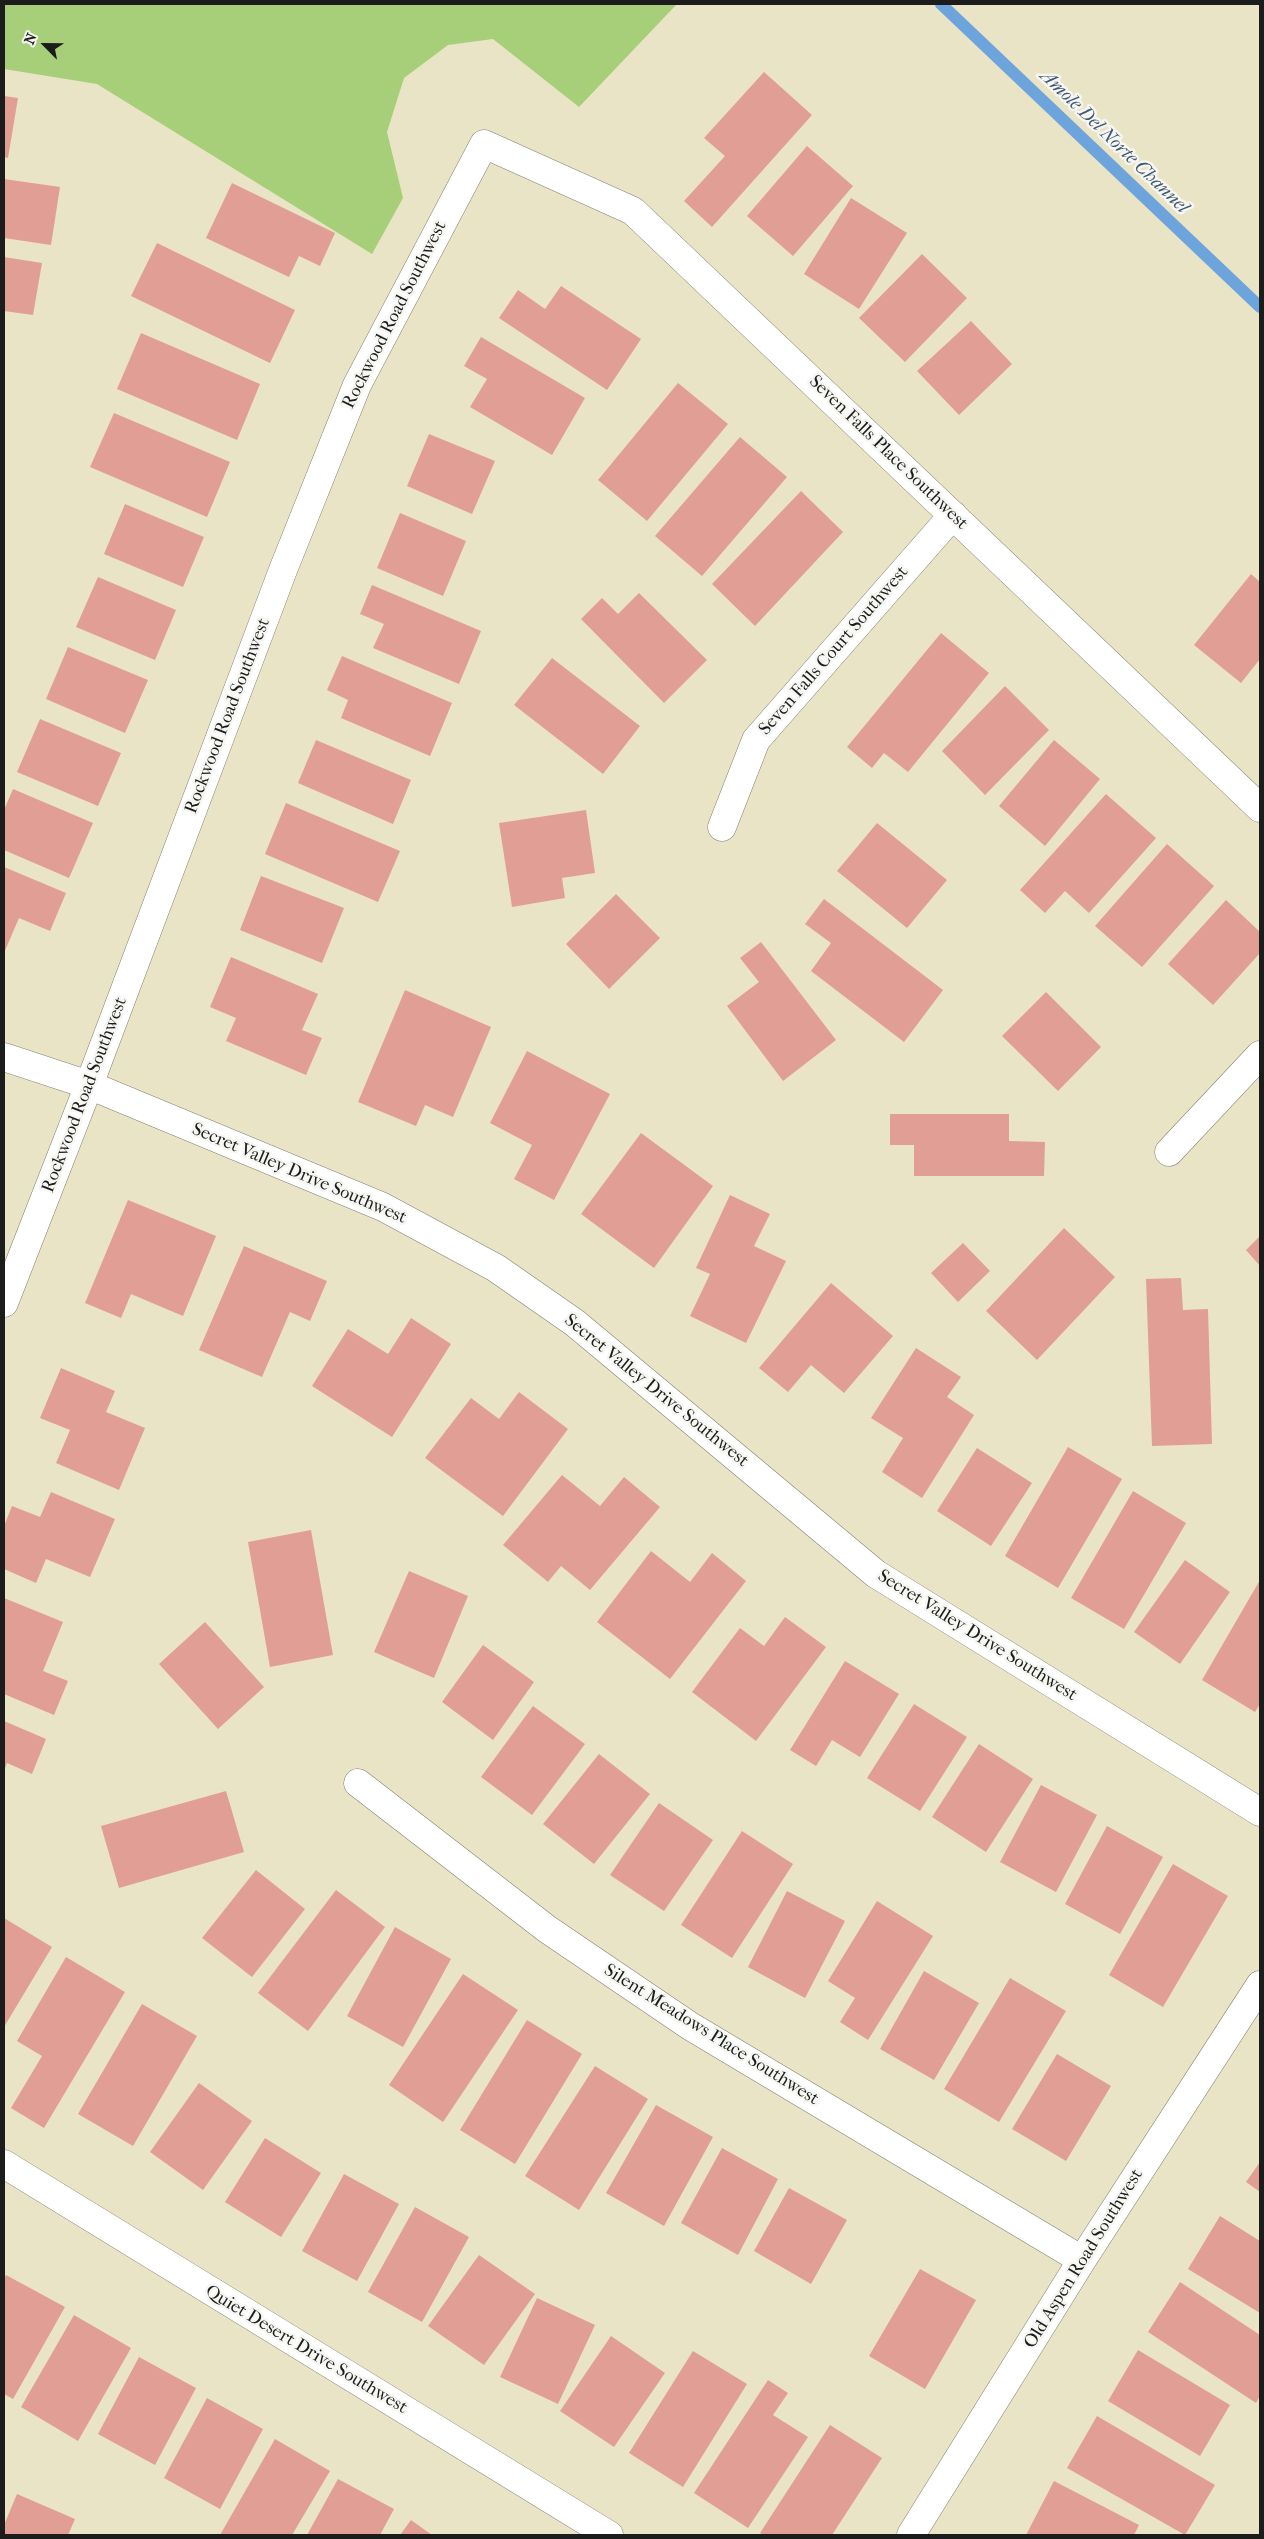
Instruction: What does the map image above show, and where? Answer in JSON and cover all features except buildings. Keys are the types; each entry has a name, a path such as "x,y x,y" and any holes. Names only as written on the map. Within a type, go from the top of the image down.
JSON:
{"street":[{"name":"Seven Falls Place Southwest","path":"484,144 633,211 1260,808"},
{"name":"Rockwood Road Southwest","path":"4,1302 89,1085 283,570 357,385 484,144"},
{"name":"Seven Falls Court Southwest","path":"722,827 756,740 953,515"},
{"path":"1169,1152 1260,1055"},
{"name":"Secret Valley Drive Southwest","path":"4,1057 89,1085 383,1207 496,1268 575,1323 876,1574 1260,1812"},
{"name":"Silent Meadows Place Southwest","path":"358,1783 547,1930 690,2026 1082,2260"},
{"name":"Old Aspen Road Southwest","path":"911,2535 1082,2260 1260,1985"},
{"name":"Quiet Desert Drive Southwest","path":"4,2164 609,2535"}],"green space":[{"path":"4,4 677,4 579,107 493,39 448,45 404,78 387,132 403,198 372,254 97,84 4,69"}],"waterway":[{"name":"Amole Del Norte Channel","path":"941,4 1260,307"}]}
